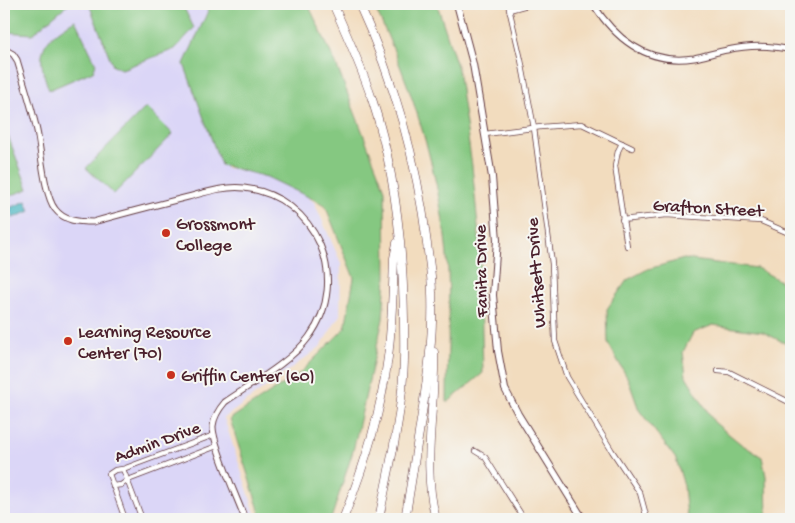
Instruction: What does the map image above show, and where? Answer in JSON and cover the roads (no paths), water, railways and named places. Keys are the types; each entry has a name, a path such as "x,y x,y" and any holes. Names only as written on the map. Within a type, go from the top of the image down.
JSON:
{"highway":[{"path":"333,4 352,45 372,100 387,153 399,234 403,291 404,377 379,519"},
{"path":"359,4 393,87 411,152 423,214 432,291 434,371 430,482 436,519"},
{"path":"343,519 356,488 382,396 392,319 394,258 399,234"},
{"path":"404,519 428,380 432,315"}],"main road":[{"name":"Fanita Drive","path":"457,4 473,64 492,177 497,240 493,295 498,351 505,389 518,414 583,519"}],"street":[{"name":"Whitsett Drive","path":"508,4 522,60 534,128 552,264 554,341 567,377 640,493 647,519"},
{"path":"509,10 531,4"},
{"path":"593,4 611,29 623,40 637,49 660,57 676,59 693,58 750,46 770,46 791,50"},
{"path":"4,49 13,54 17,60 37,129 49,197 55,209 68,220 93,222 215,190 243,188 267,193 290,206 299,213 314,232 324,254 329,283 322,316 312,333 295,353 225,402 217,412 213,426 217,446 245,519"},
{"path":"485,134 582,124 632,148"},
{"path":"622,144 618,151 615,166 626,246"},
{"name":"Grafton Street","path":"622,220 666,215 761,221 791,234"},
{"path":"718,371 729,372 791,403"},
{"name":"Admin Drive","path":"214,436 123,469 115,470 109,474 113,486 121,485 128,480 217,446"},
{"path":"476,451 485,457 524,519"},
{"path":"123,469 142,519"},
{"path":"113,486 125,519"}],"water":[{"path":"26,201 30,211 13,218 9,208"}],"place":[{"name":"Grossmont College","path":"166,233"},
{"name":"Learning Resource Center (70)","path":"68,341"},
{"name":"Griffin Center (60)","path":"171,375"}]}
